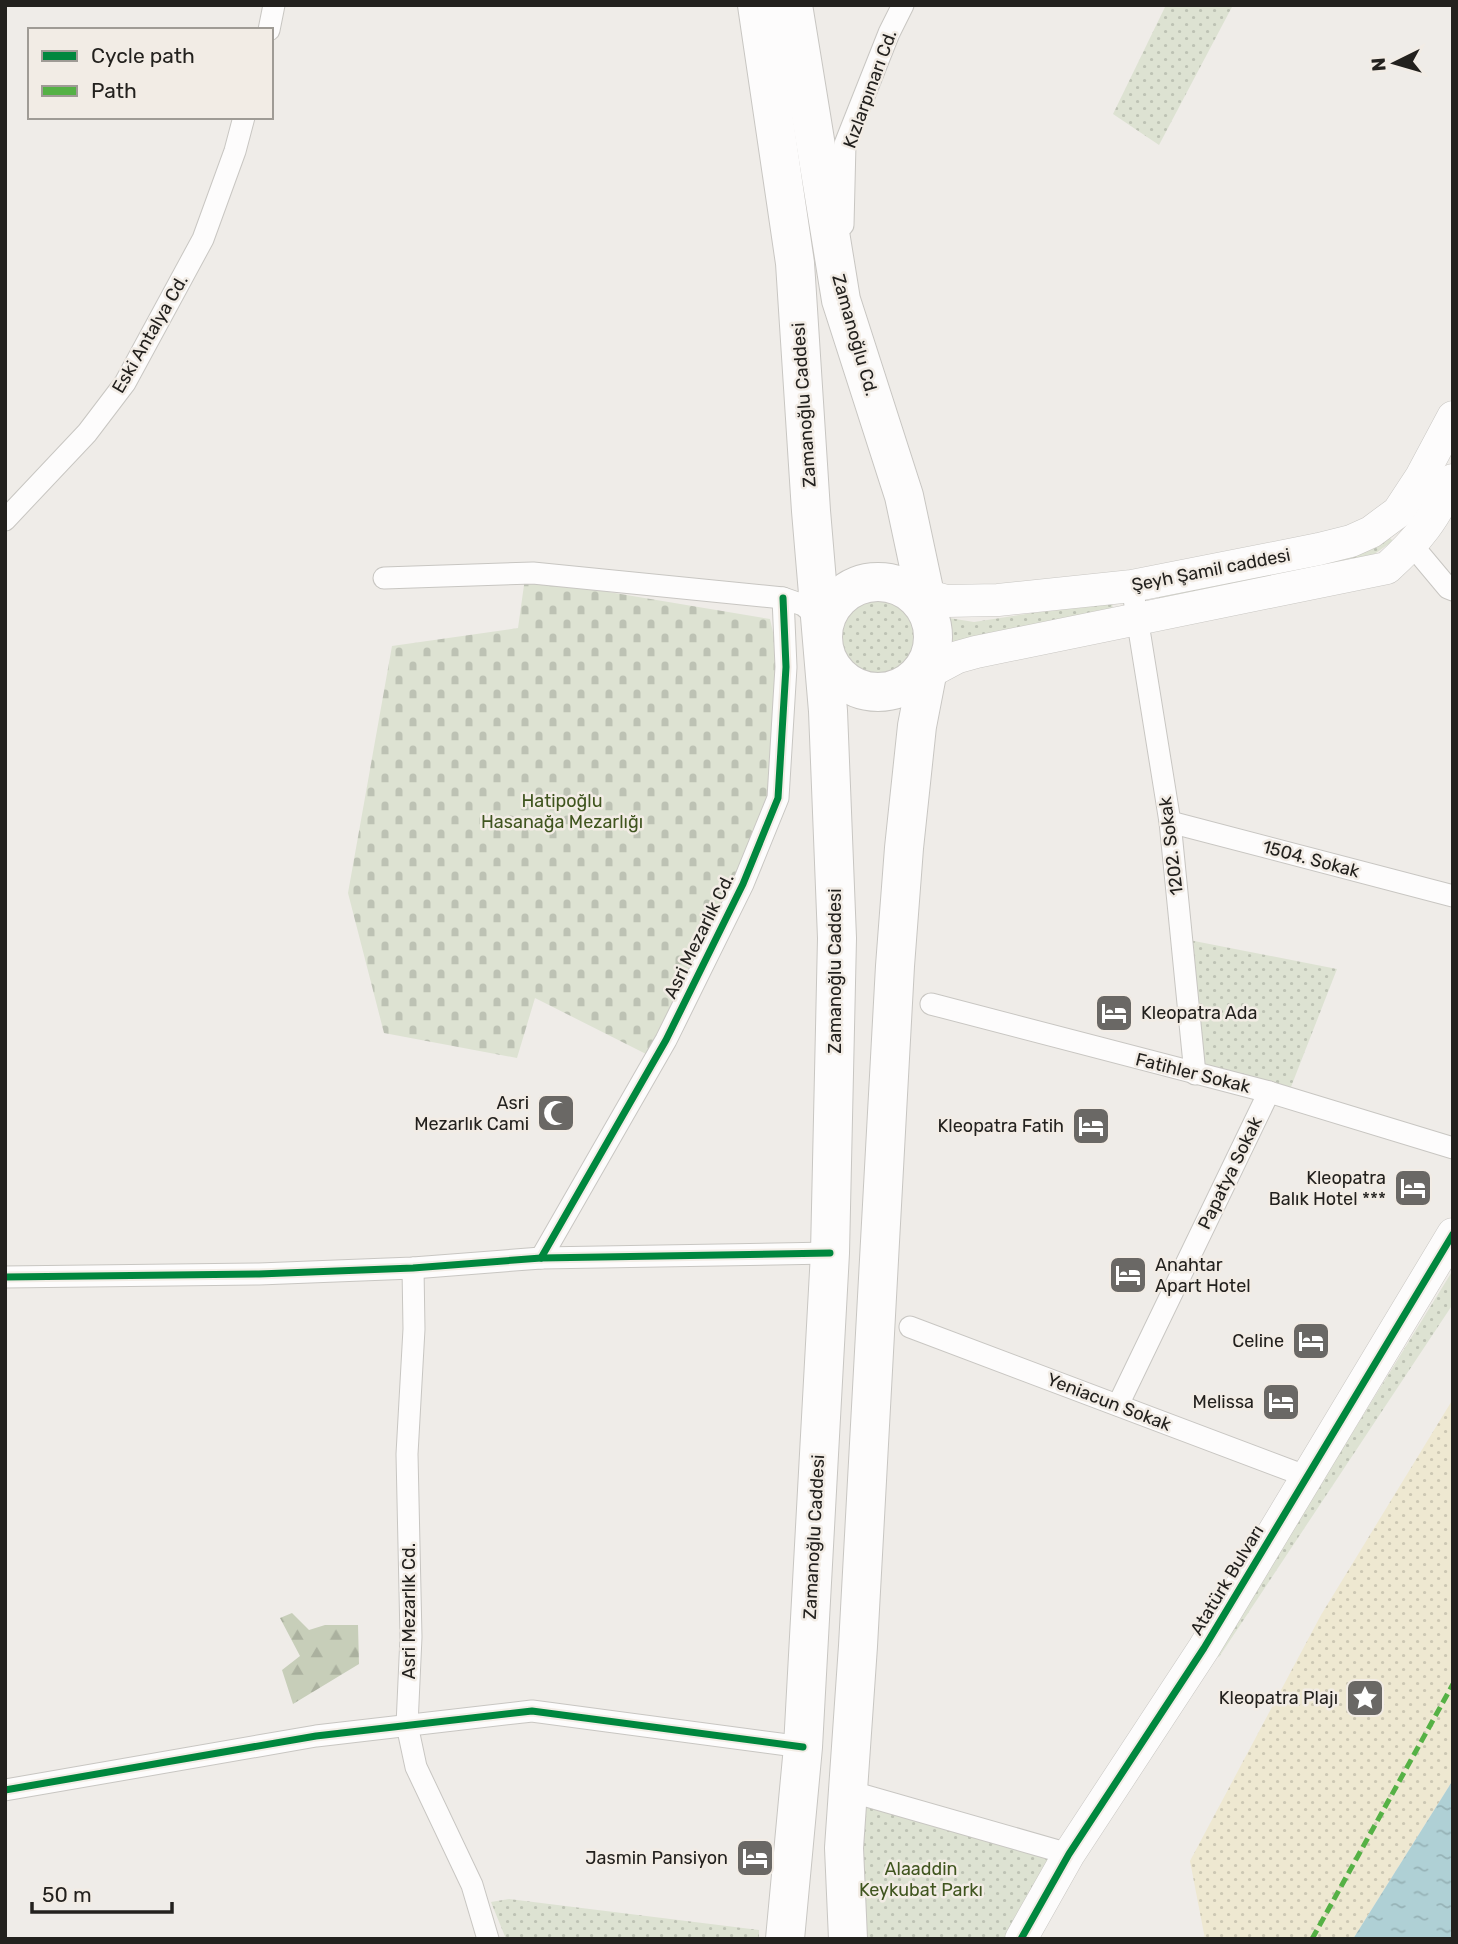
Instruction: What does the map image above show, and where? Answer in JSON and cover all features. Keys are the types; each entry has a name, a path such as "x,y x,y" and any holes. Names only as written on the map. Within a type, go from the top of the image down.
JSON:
{"highway":[{"name":"Zamanoğlu Caddesi","path":"757,5 795,263 811,614 838,938 830,1253 803,1748 785,1939"},
{"name":"Zamanoğlu Cd.","path":"793,5 841,300 904,496 921,635"},
{"path":"811,614 823,626 829,610 840,596 856,586 873,581 891,583 921,635 915,740 895,953 844,1848 848,1939"},
{"path":"811,614 828,663 839,677 855,688 873,692 891,691 921,635"}],"main road":[{"name":"Şeyh Şamil caddesi","path":"1453,417 1421,477 1398,512 1371,532 1351,541 1132,586 998,600 946,601 921,635 958,657 1387,568 1412,545 1435,516 1453,480"},
{"path":"1398,512 1412,545"},
{"name":"Atatürk Bulvarı","path":"1021,1939 1069,1854 1204,1648 1453,1234"}],"street":[{"path":"269,28 274,5"},
{"name":"Kızlarpınarı Cd.","path":"841,300 845,144 889,33 903,5"},
{"name":"Eski Antalya Cd.","path":"5,520 87,433 125,383 203,239 243,119"},
{"path":"1412,545 1448,588 1453,590"},
{"path":"384,578 533,573 811,614 856,586"},
{"name":"1202. Sokak","path":"1132,586 1170,822 1195,1074"},
{"name":"Asri Mezarlık Cd.","path":"541,1258 666,1040 743,884 778,798 786,667 811,614"},
{"name":"1504. Sokak","path":"1170,822 1453,896"},
{"name":"Fatihler Sokak","path":"931,1004 1269,1092 1453,1148"},
{"name":"Papatya Sokak","path":"1118,1405 1269,1092"},
{"path":"5,1277 259,1274 413,1268 541,1258 830,1253"},
{"name":"Asri Mezarlık Cd.","path":"413,1268 414,1329 407,1454 411,1637 407,1725 416,1767 472,1885 488,1939"},
{"name":"Yeniacun Sokak","path":"910,1327 1308,1477"},
{"path":"5,1790 316,1735 532,1711 803,1748"},
{"path":"849,1791 1069,1854"}],"green space":[{"path":"1166,5 1233,5 1159,145 1113,114"},
{"path":"1386,534 1393,541 1370,557 1157,603 1161,592"},
{"name":"Hatipoğlu Hasanağa Mezarlığı","path":"525,578 770,619 777,650 773,782 760,827 648,1055 535,998 517,1058 384,1033 348,893 392,646 518,628"},
{"path":"869,599 885,599 899,605 910,616 916,630 916,646 910,660 899,671 885,677 869,677 855,671 844,660 838,646 838,630 844,616 855,605"},
{"path":"1112,601 1113,613 974,637 941,646 943,617 974,622"},
{"path":"1189,940 1337,969 1289,1092 1200,1069"},
{"path":"1453,1270 1453,1304 1219,1657 1215,1655"},
{"path":"292,1613 309,1630 325,1625 358,1625 359,1664 293,1704 282,1670 300,1656 280,1618"},
{"name":"Alaaddin Keykubat Parkı","path":"858,1799 1059,1858 1015,1939 865,1939"},
{"path":"509,1899 759,1930 759,1939 506,1939 491,1902"}],"sand":[{"name":"Kleopatra Plajı","path":"1453,1399 1453,1780 1353,1939 1205,1939 1190,1861 1321,1615"}],"water":[{"path":"1453,1780 1453,1939 1353,1939"}],"marked path":[{"path":"1312,1939 1453,1684"}],"cycle path":[{"path":"541,1258 666,1040 743,884 778,798 786,667 783,598"},
{"path":"1021,1939 1069,1854 1204,1648 1453,1234"},
{"path":"5,1277 259,1274 413,1268 541,1258 830,1253"},
{"path":"5,1790 316,1736 532,1711 803,1747"}],"place":[{"name":"Kleopatra Ada","path":"1114,1013"},
{"name":"Asri Mezarlık Cami","path":"556,1113"},
{"name":"Kleopatra Fatih","path":"1091,1126"},
{"name":"Kleopatra Balık Hotel ***","path":"1413,1188"},
{"name":"Anahtar Apart Hotel","path":"1128,1275"},
{"name":"Celine","path":"1311,1341"},
{"name":"Melissa","path":"1281,1402"},
{"name":"Kleopatra Plajı","path":"1365,1698"},
{"name":"Jasmin Pansiyon","path":"755,1858"}]}
